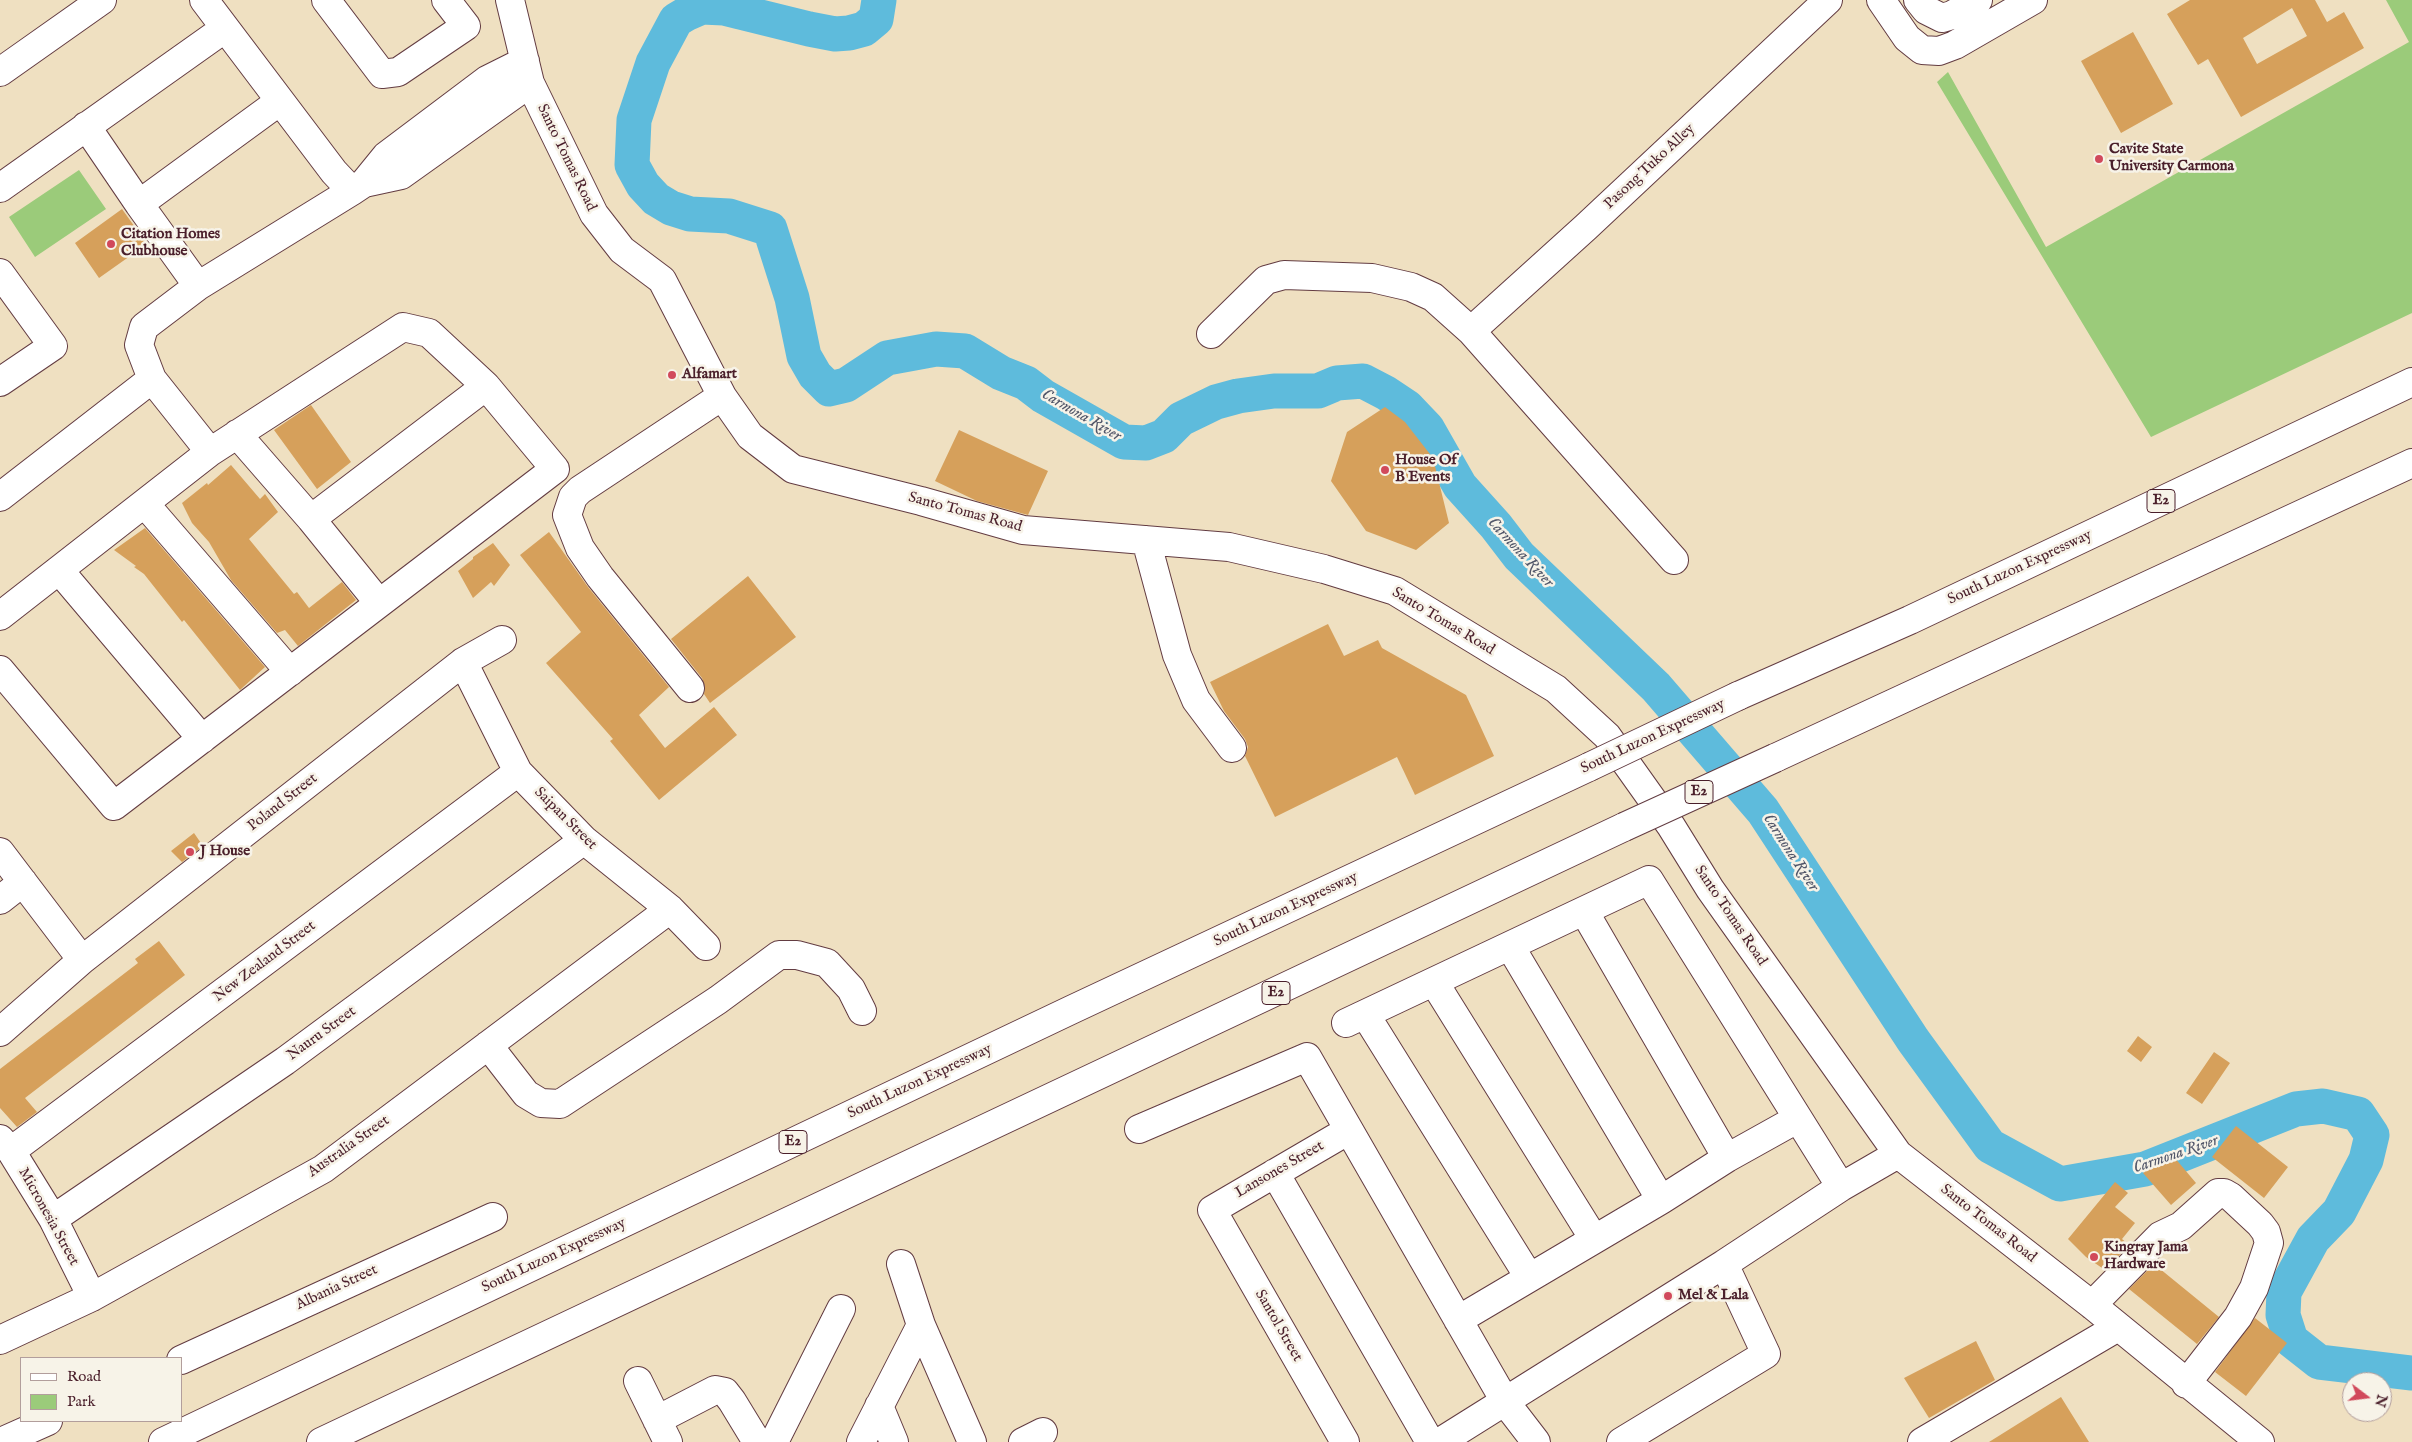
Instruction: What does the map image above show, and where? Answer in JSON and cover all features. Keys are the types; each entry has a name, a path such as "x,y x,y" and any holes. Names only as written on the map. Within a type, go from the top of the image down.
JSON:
{"main road":[{"path":"0,72 102,0"},
{"path":"204,0 224,29 334,172 358,187"},
{"path":"326,0 382,74 398,72 466,26 446,0"},
{"name":"Santo Tomas Road","path":"510,0 527,72 594,214 622,250 662,280 722,396 750,436 793,469 921,501 1022,530 1229,548 1324,569 1395,591 1556,689 1607,736 1671,826 1710,889 1898,1154 2092,1305 2186,1384 2260,1442"},
{"name":"Pasong Tuko Alley","path":"1471,331 1586,227 1828,0"},
{"path":"1881,0 1907,38 1922,50 1939,51 1956,45 2033,0"},
{"path":"1918,0 1926,10 1942,18 1952,15 1978,0"},
{"path":"0,188 224,29"},
{"path":"210,452 152,379 139,345 144,327 198,286 358,187 401,175 456,119 488,80 527,72"},
{"path":"456,119 501,104 527,72"},
{"path":"139,204 280,101"},
{"path":"86,126 198,286"},
{"path":"0,273 53,346 0,382"},
{"path":"1211,334 1266,280 1284,275 1372,278 1412,287 1433,297 1471,331 1674,560"},
{"path":"0,616 210,452 403,327 429,333 486,386 555,468 114,806 0,670"},
{"path":"0,497 152,379"},
{"name":"South Luzon Expressway","path":"163,1442 1079,1006 1738,696 1910,620 2412,382"},
{"path":"312,519 486,386"},
{"path":"690,688 600,577 580,548 567,515 573,497 580,490 722,396"},
{"path":"237,434 312,519 379,603"},
{"name":"E2","path":"320,1442 1624,827 2412,463"},
{"path":"145,504 290,672"},
{"path":"1146,540 1177,655 1196,700 1232,748"},
{"path":"59,570 202,739"},
{"name":"Poland Street","path":"0,1032 82,960 463,662 502,640"},
{"name":"Saipan Street","path":"463,662 518,772 584,840 670,909 706,946"},
{"name":"New Zealand Street","path":"6,1145 518,772"},
{"name":"Nauru Street","path":"53,1219 285,1061 584,840"},
{"path":"0,852 82,960"},
{"path":"1529,1278 1356,1019 1648,880 1841,1187"},
{"path":"0,900 23,882"},
{"name":"Australia Street","path":"0,1340 92,1297 323,1169 670,909"},
{"path":"1584,911 1727,1158"},
{"path":"1510,946 1661,1200"},
{"path":"488,1045 526,1094 541,1103 560,1104 718,1000 779,955 797,954 827,963 852,989 862,1011"},
{"path":"1434,982 1594,1239"},
{"path":"1139,1129 1307,1057 1506,1403 1536,1442"},
{"path":"1458,1320 1661,1200 1727,1158 1797,1119"},
{"name":"Lansones Street","path":"1212,1210 1349,1130"},
{"name":"Micronesia Street","path":"6,1145 53,1219 92,1297"},
{"path":"1440,1442 1506,1403 1841,1187 1898,1154"},
{"path":"1275,1173 1430,1442"},
{"path":"2092,1305 2160,1236 2181,1226 2218,1193 2224,1193 2231,1197 2260,1224 2266,1232 2269,1243 2254,1288 2238,1318 2186,1384"},
{"name":"Santol Street","path":"1212,1210 1345,1442"},
{"name":"Albania Street","path":"182,1360 493,1217"},
{"path":"901,1264 921,1325 972,1442"},
{"path":"1621,1442 1766,1354 1724,1264"},
{"path":"774,1442 842,1309"},
{"path":"861,1442 921,1325"},
{"path":"1922,1442 2118,1327"},
{"path":"638,1381 665,1436 715,1390 725,1392 757,1442"},
{"path":"879,1406 894,1442"},
{"path":"1,1442 46,1422"}],"green space":[{"path":"2386,0 2412,0 2412,313 2151,437 1937,82 1948,72 2046,247 2409,42"},
{"path":"79,170 106,209 35,257 9,217"}],"building":[{"path":"2190,0 2315,0 2327,22 2344,12 2364,48 2241,117 2208,59 2198,65 2167,14","holes":["2292,8 2307,36 2257,64 2243,38"]},
{"path":"2133,32 2173,104 2121,133 2081,61"},
{"name":"Citation Homes Clubhouse","path":"122,209 147,244 99,278 75,243"},
{"path":"311,405 351,462 317,489 274,430"},
{"name":"House Of B Events","path":"1385,407 1405,422 1433,458 1449,523 1416,550 1366,531 1331,481 1347,432"},
{"path":"959,430 1048,471 1028,515 977,501 935,481"},
{"path":"231,465 260,499 265,494 278,512 249,539 294,594 297,592 309,608 342,582 356,600 298,646 285,630 277,633 231,580 209,542 192,523 182,503 207,483 208,485"},
{"path":"145,528 265,667 240,690 144,574 114,550"},
{"path":"549,532 588,587 669,687 639,715 665,748 714,707 737,735 659,800 610,741 613,739 546,663 581,632 520,555"},
{"path":"493,543 510,565 494,586 491,582 473,598 458,571 473,557"},
{"path":"748,576 796,637 710,703 704,694 705,686 702,678 671,639"},
{"path":"1328,624 1344,656 1378,640 1382,648 1466,695 1494,756 1415,795 1397,757 1275,817 1245,756 1248,747 1245,739 1224,711 1210,682"},
{"name":"J House","path":"194,833 203,846 182,862 171,851"},
{"path":"159,941 185,975 25,1098 37,1112 17,1127 0,1108 0,1069 138,963 135,959"},
{"path":"2138,1036 2152,1047 2141,1062 2127,1051"},
{"path":"2214,1052 2230,1063 2202,1104 2186,1093"},
{"path":"2236,1126 2288,1167 2264,1198 2212,1157"},
{"path":"2169,1151 2196,1183 2171,1205 2143,1173"},
{"path":"2115,1182 2128,1193 2115,1207 2135,1223 2122,1239 2129,1245 2105,1270 2086,1257 2068,1239"},
{"path":"2154,1264 2219,1317 2197,1344 2129,1289"},
{"path":"2255,1318 2287,1343 2246,1396 2215,1372"},
{"path":"1976,1341 1995,1380 1929,1418 1904,1378"},
{"path":"2061,1397 2089,1442 1989,1442"}],"waterway":[{"name":"Carmona River","path":"879,0 876,19 864,29 849,33 835,34 809,29 724,8 702,7 686,14 676,20 653,63 634,120 632,165 643,185 656,199 671,208 690,214 729,216 770,229 792,298 804,356 815,375 829,389 846,385 887,358 936,349 965,351 1001,373 1026,383 1043,396 1124,442 1146,443 1164,436 1181,419 1216,402 1238,396 1274,391 1318,391 1337,383 1363,381 1386,393 1407,407 1427,428 1460,486 1496,526 1519,556 1656,687 1763,811 1913,1040 1990,1146 2060,1184 2145,1169 2296,1109 2323,1106 2358,1114 2372,1135 2366,1160 2339,1212 2313,1239 2284,1292 2283,1315 2291,1340 2319,1362 2412,1373"}],"place":[{"name":"Cavite State University Carmona","path":"2099,159"},
{"name":"Citation Homes Clubhouse","path":"111,244"},
{"name":"Alfamart","path":"672,375"},
{"name":"House Of B Events","path":"1385,470"},
{"name":"J House","path":"190,852"},
{"name":"Kingray Jama Hardware","path":"2094,1257"},
{"name":"Mel & Lala","path":"1668,1296"}]}
